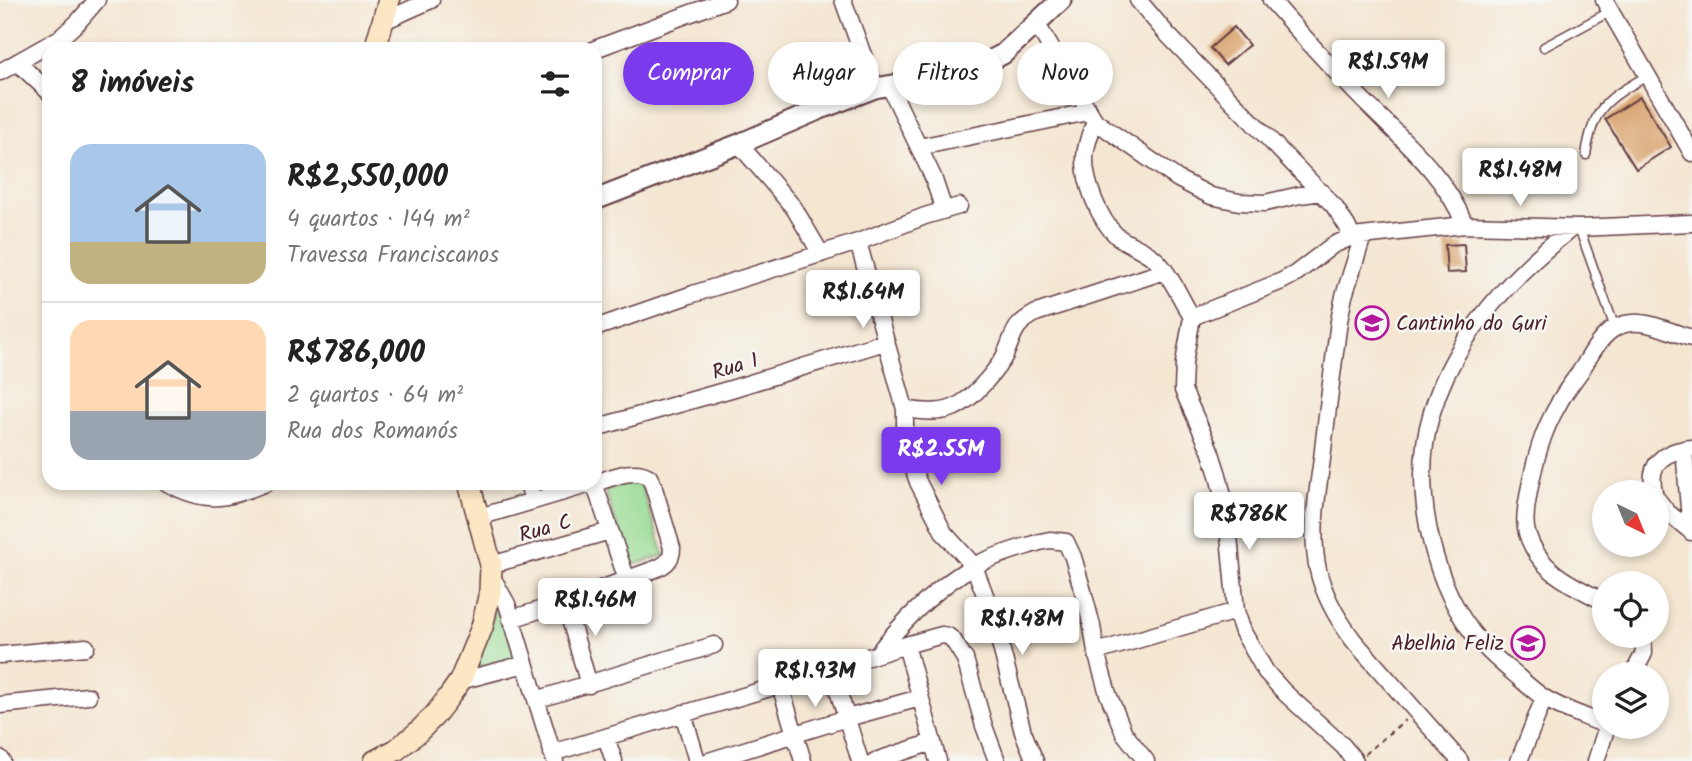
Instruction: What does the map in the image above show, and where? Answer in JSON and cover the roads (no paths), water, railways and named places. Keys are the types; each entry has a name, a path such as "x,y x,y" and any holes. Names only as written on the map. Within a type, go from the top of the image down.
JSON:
{"main road":[{"path":"377,42 387,10"},
{"path":"375,761 398,756 434,716 460,681 482,627 491,592 492,571 471,490"}],"street":[{"path":"387,10 431,0"},
{"path":"602,46 726,0"},
{"path":"602,326 858,242 952,208 882,87 844,0"},
{"path":"602,197 882,87 963,73 1003,54 1061,0"},
{"path":"1138,0 1166,33 1322,192 1358,237"},
{"path":"1271,0 1343,80 1429,166 1450,195 1465,225"},
{"path":"53,42 78,22 89,3"},
{"path":"1607,6 1692,153"},
{"path":"1036,23 1092,116 1178,179 1211,197 1239,202 1265,203 1322,192"},
{"path":"0,72 42,48"},
{"path":"17,62 42,85"},
{"path":"919,147 1092,116"},
{"path":"1092,116 1085,167 1100,212 1118,236 1157,260 1192,317 1184,363 1183,390 1210,450 1227,514 1236,611 1243,632 1266,672 1285,693 1343,746 1360,757"},
{"path":"739,144 794,208 821,254"},
{"path":"1192,317 1282,281 1333,245 1358,237 1465,225 1575,228 1692,223"},
{"path":"1575,228 1531,262 1471,334 1454,361 1432,411 1425,440 1423,469 1432,546 1440,570 1472,632 1489,651 1544,698 1592,719"},
{"path":"1358,237 1339,321 1317,495 1315,547 1318,568 1321,582 1339,621 1460,761"},
{"path":"858,242 905,409 909,456 918,482 944,533 974,566 993,616 1023,732 1035,761"},
{"path":"905,409 938,412 963,404 996,370 1021,321 1035,313 1165,271"},
{"path":"1592,595 1551,572 1527,532 1525,523 1528,496 1536,455 1549,421 1594,350 1615,328 1649,323 1692,338"},
{"name":"Rua 1","path":"602,426 886,342"},
{"path":"1651,480 1655,465 1667,453 1688,448 1692,532"},
{"path":"511,619 666,564 672,554 672,548 649,477 639,472 602,481"},
{"path":"184,490 201,497 220,498 248,490"},
{"path":"530,490 533,501"},
{"path":"479,517 570,490"},
{"path":"596,490 626,580"},
{"path":"1670,514 1692,532"},
{"name":"Rua C","path":"492,571 610,531"},
{"path":"878,653 915,613 949,583 974,566 1040,542 1066,542 1084,595 1108,694 1124,733 1146,761"},
{"path":"492,571 507,604 553,757 682,713 942,635 953,640 965,659 997,761"},
{"path":"565,602 589,685"},
{"path":"1096,652 1236,611"},
{"path":"536,700 714,645"},
{"path":"906,645 939,761"},
{"path":"0,655 86,648"},
{"path":"460,681 525,664"},
{"path":"831,668 860,761"},
{"path":"780,685 803,761"},
{"path":"0,705 88,696"},
{"path":"709,761 746,756 794,735 920,698"},
{"path":"1519,761 1544,698"},
{"path":"682,713 697,761"},
{"path":"606,737 614,761"},
{"path":"1596,761 1602,739"},
{"path":"875,761 933,742"}],"lane":[{"path":"1544,47 1607,6"},
{"path":"1586,155 1589,133 1598,112 1607,102 1647,76"},
{"path":"1575,228 1615,328"}],"place":[{"name":"Cantinho do Guri","path":"1372,323"},
{"name":"Abelhia Feliz","path":"1528,643"}]}
